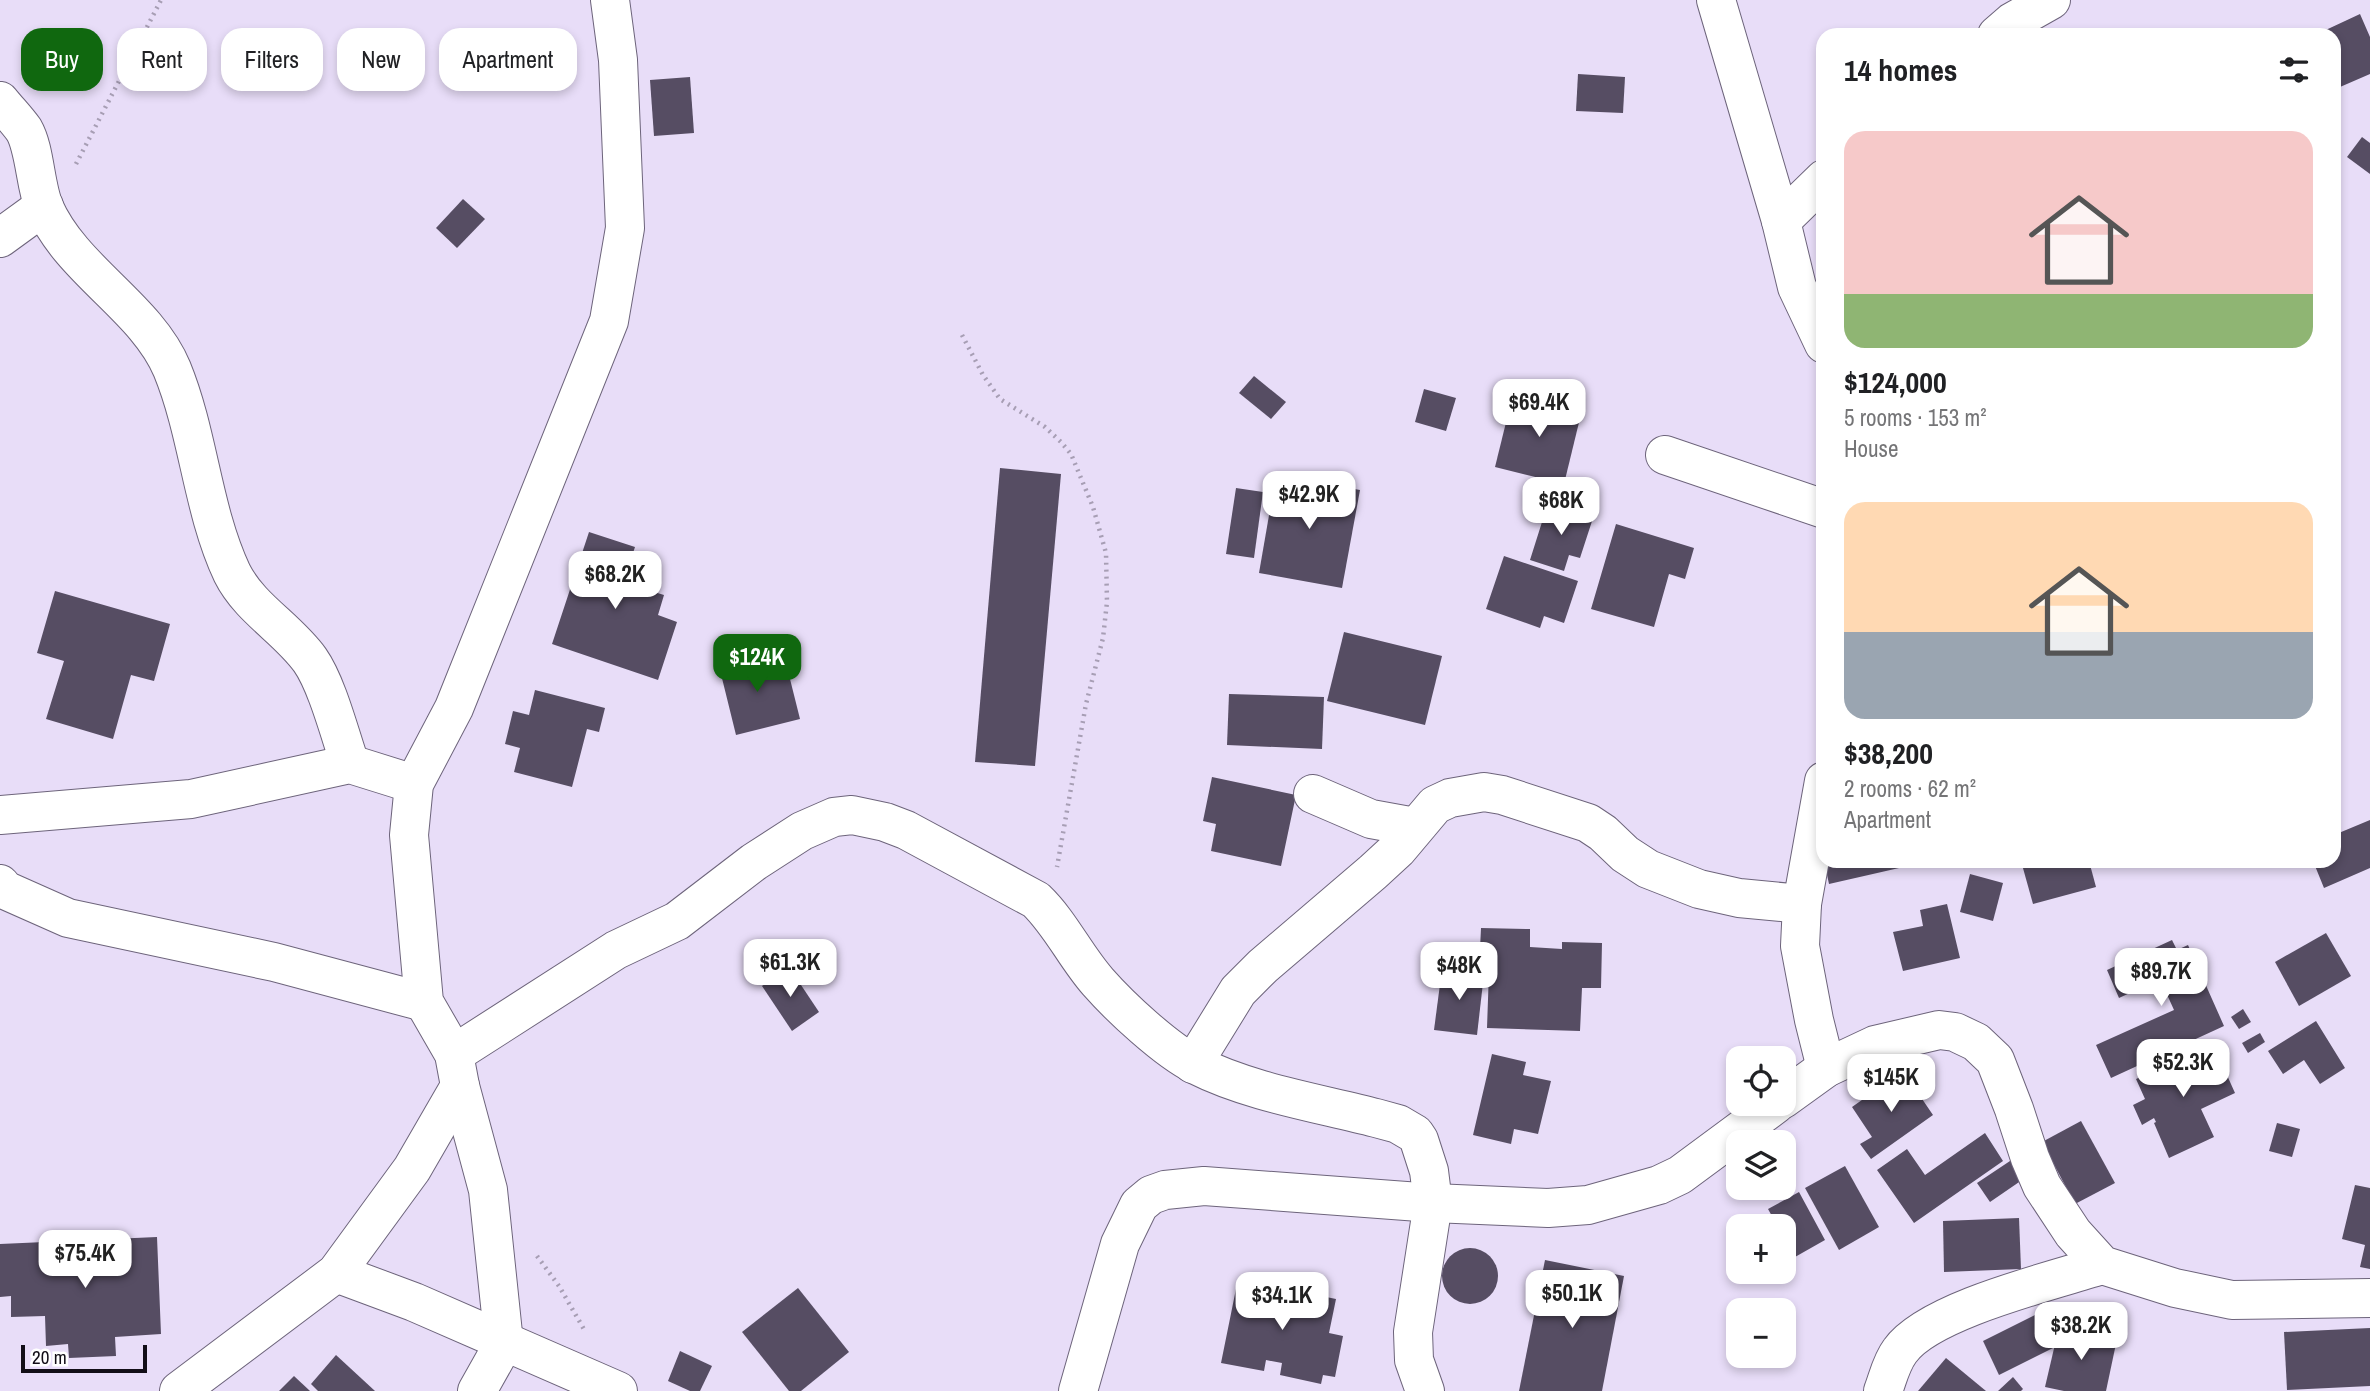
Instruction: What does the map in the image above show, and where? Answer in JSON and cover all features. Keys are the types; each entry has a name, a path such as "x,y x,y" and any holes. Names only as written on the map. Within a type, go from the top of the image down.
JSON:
{"street":[{"path":"477,1391 504,1343 488,1190 457,1070 424,1002 409,835 414,783 454,708 609,321 625,228 618,60 610,0"},
{"path":"1716,0 1797,287 1816,327"},
{"path":"2005,28 2051,0"},
{"path":"0,101 25,131 44,206 61,236 163,351 183,400 226,559 246,595 311,661 326,695 349,764"},
{"path":"1780,221 1816,187"},
{"path":"0,238 44,206"},
{"path":"1665,455 1816,506"},
{"path":"0,815 191,799 349,764 414,783"},
{"path":"1193,1063 1238,991 1263,966 1398,849 1424,816 1441,801 1463,794 1492,793 1588,823 1648,869 1699,889 1740,898 1802,904"},
{"path":"1313,794 1371,819 1415,827"},
{"path":"179,1391 336,1273 412,1169 457,1070 616,950 677,921 754,862 802,831 834,817 852,815 906,830 1036,900 1048,912 1095,979 1119,1004 1193,1063 1234,1081 1409,1129 1419,1140 1423,1152 1429,1171 1433,1203 1413,1332 1414,1360 1424,1391"},
{"path":"1816,826 1802,904 1800,946 1826,1068"},
{"path":"0,884 5,890 68,918 274,962 424,1002"},
{"path":"1796,1090 1826,1068 1875,1045 1926,1032 1950,1031 1976,1042 1995,1060 2042,1186 2073,1233 2102,1265 2175,1288 2232,1300 2370,1298"},
{"path":"1079,1391 1120,1244 1134,1213 1147,1197 1165,1190 1204,1186 1433,1203 1548,1208 1588,1205 1635,1192 1680,1175 1760,1116"},
{"path":"1883,1391 1899,1352 1917,1334 1959,1310 2102,1265"},
{"path":"336,1273 414,1302 618,1391"}],"path":[{"path":"44,206 75,164 161,0"},
{"path":"962,335 983,375 1000,399 1045,427 1070,454 1093,507 1106,553 1107,602 1103,638 1086,704 1048,912"},
{"path":"535,1254 559,1286 587,1333"}],"building":[{"path":"2360,14 2370,37 2370,74 2341,87 2341,28 2330,28"},
{"path":"1578,74 1625,77 1623,113 1576,111"},
{"path":"690,77 694,133 654,136 650,80"},
{"path":"2362,137 2370,143 2370,174 2347,157"},
{"path":"463,199 485,219 457,248 436,228"},
{"path":"1254,376 1286,402 1271,419 1239,393"},
{"path":"1424,389 1456,398 1446,431 1415,422"},
{"path":"1513,394 1582,410 1564,484 1495,467"},
{"path":"1000,468 1061,474 1035,766 975,762"},
{"path":"1276,475 1360,490 1342,588 1259,573"},
{"path":"1236,488 1263,492 1254,558 1226,554"},
{"path":"1548,503 1593,518 1580,558 1569,555 1564,571 1530,560"},
{"path":"1616,524 1694,548 1685,579 1669,574 1654,627 1591,609"},
{"path":"589,532 635,547 632,556 641,559 639,568 657,575 651,591 664,595 658,615 677,622 658,680 552,644"},
{"path":"1504,556 1578,581 1564,623 1544,616 1540,628 1486,609"},
{"path":"55,591 170,624 154,681 131,675 113,739 46,719 64,661 37,653"},
{"path":"1344,632 1442,656 1425,725 1327,701"},
{"path":"759,652 764,673 787,667 800,719 736,735 718,662"},
{"path":"535,690 605,708 599,732 587,729 572,787 514,772 520,748 505,744 513,711 529,715"},
{"path":"1229,694 1324,697 1322,749 1227,745"},
{"path":"1212,777 1296,795 1281,866 1211,851 1216,824 1203,821"},
{"path":"2370,820 2370,868 2324,888 2316,868 2341,868 2341,832"},
{"path":"1826,868 1899,868 1829,884"},
{"path":"2023,868 2091,868 2096,887 2033,904"},
{"path":"1970,874 2003,883 1993,921 1960,912"},
{"path":"1947,904 1960,958 1903,971 1893,932 1923,926 1920,910"},
{"path":"1481,928 1530,929 1530,947 1562,949 1562,942 1602,943 1601,988 1582,988 1580,1031 1487,1028 1489,971 1479,970"},
{"path":"2326,933 2351,976 2299,1006 2275,962"},
{"path":"2172,940 2177,950 2188,945 2224,1026 2111,1078 2096,1045 2174,1010 2160,979 2119,998 2107,970"},
{"path":"789,967 819,1012 792,1031 762,986"},
{"path":"1442,969 1484,974 1477,1035 1434,1030"},
{"path":"2243,1009 2251,1022 2239,1029 2231,1017"},
{"path":"2316,1021 2345,1068 2320,1084 2304,1060 2283,1074 2268,1051"},
{"path":"2260,1033 2265,1042 2248,1053 2242,1043"},
{"path":"2213,1044 2235,1093 2201,1109 2214,1137 2169,1158 2154,1118 2142,1125 2133,1105 2145,1099 2136,1079"},
{"path":"1492,1054 1526,1062 1523,1075 1551,1081 1538,1134 1514,1129 1511,1144 1473,1135"},
{"path":"1903,1071 1933,1115 1871,1159 1860,1144 1872,1137 1852,1107"},
{"path":"2081,1121 2115,1183 2075,1204 2042,1142"},
{"path":"2277,1123 2300,1129 2292,1157 2269,1151"},
{"path":"1985,1133 2003,1161 1914,1223 1877,1170 1907,1149 1925,1175"},
{"path":"2013,1159 2025,1178 1990,1202 1977,1183"},
{"path":"1845,1166 1879,1227 1839,1250 1805,1188"},
{"path":"2355,1185 2370,1188 2370,1269 2360,1267 2365,1245 2342,1239"},
{"path":"1799,1192 1825,1240 1796,1256 1796,1214 1771,1214 1768,1209 1784,1200 1796,1200 1796,1194"},
{"path":"2019,1218 2021,1269 1944,1272 1943,1221"},
{"path":"157,1237 161,1334 115,1337 116,1356 69,1358 68,1344 46,1346 45,1316 11,1317 11,1296 0,1297 0,1244"},
{"path":"1464,1248 1476,1248 1486,1252 1494,1260 1498,1276 1494,1292 1486,1300 1476,1304 1464,1304 1454,1300 1446,1292 1442,1282 1442,1270 1446,1260 1454,1252"},
{"path":"1545,1260 1624,1276 1602,1391 1519,1391"},
{"path":"1238,1279 1336,1299 1329,1333 1343,1336 1335,1377 1323,1375 1321,1384 1280,1375 1282,1363 1266,1360 1264,1371 1221,1363"},
{"path":"798,1288 849,1352 801,1391 789,1391 742,1332"},
{"path":"2037,1314 2053,1348 1999,1375 1983,1341"},
{"path":"2059,1327 2117,1339 2106,1391 2064,1391 2045,1387"},
{"path":"2370,1328 2370,1386 2287,1390 2284,1332"},
{"path":"680,1351 712,1366 700,1391 690,1391 668,1381"},
{"path":"336,1355 375,1391 318,1391 311,1384"},
{"path":"1946,1358 1986,1391 1918,1391"},
{"path":"294,1376 310,1391 279,1391"},
{"path":"2013,1377 2023,1389 2021,1391 1998,1391"}]}
